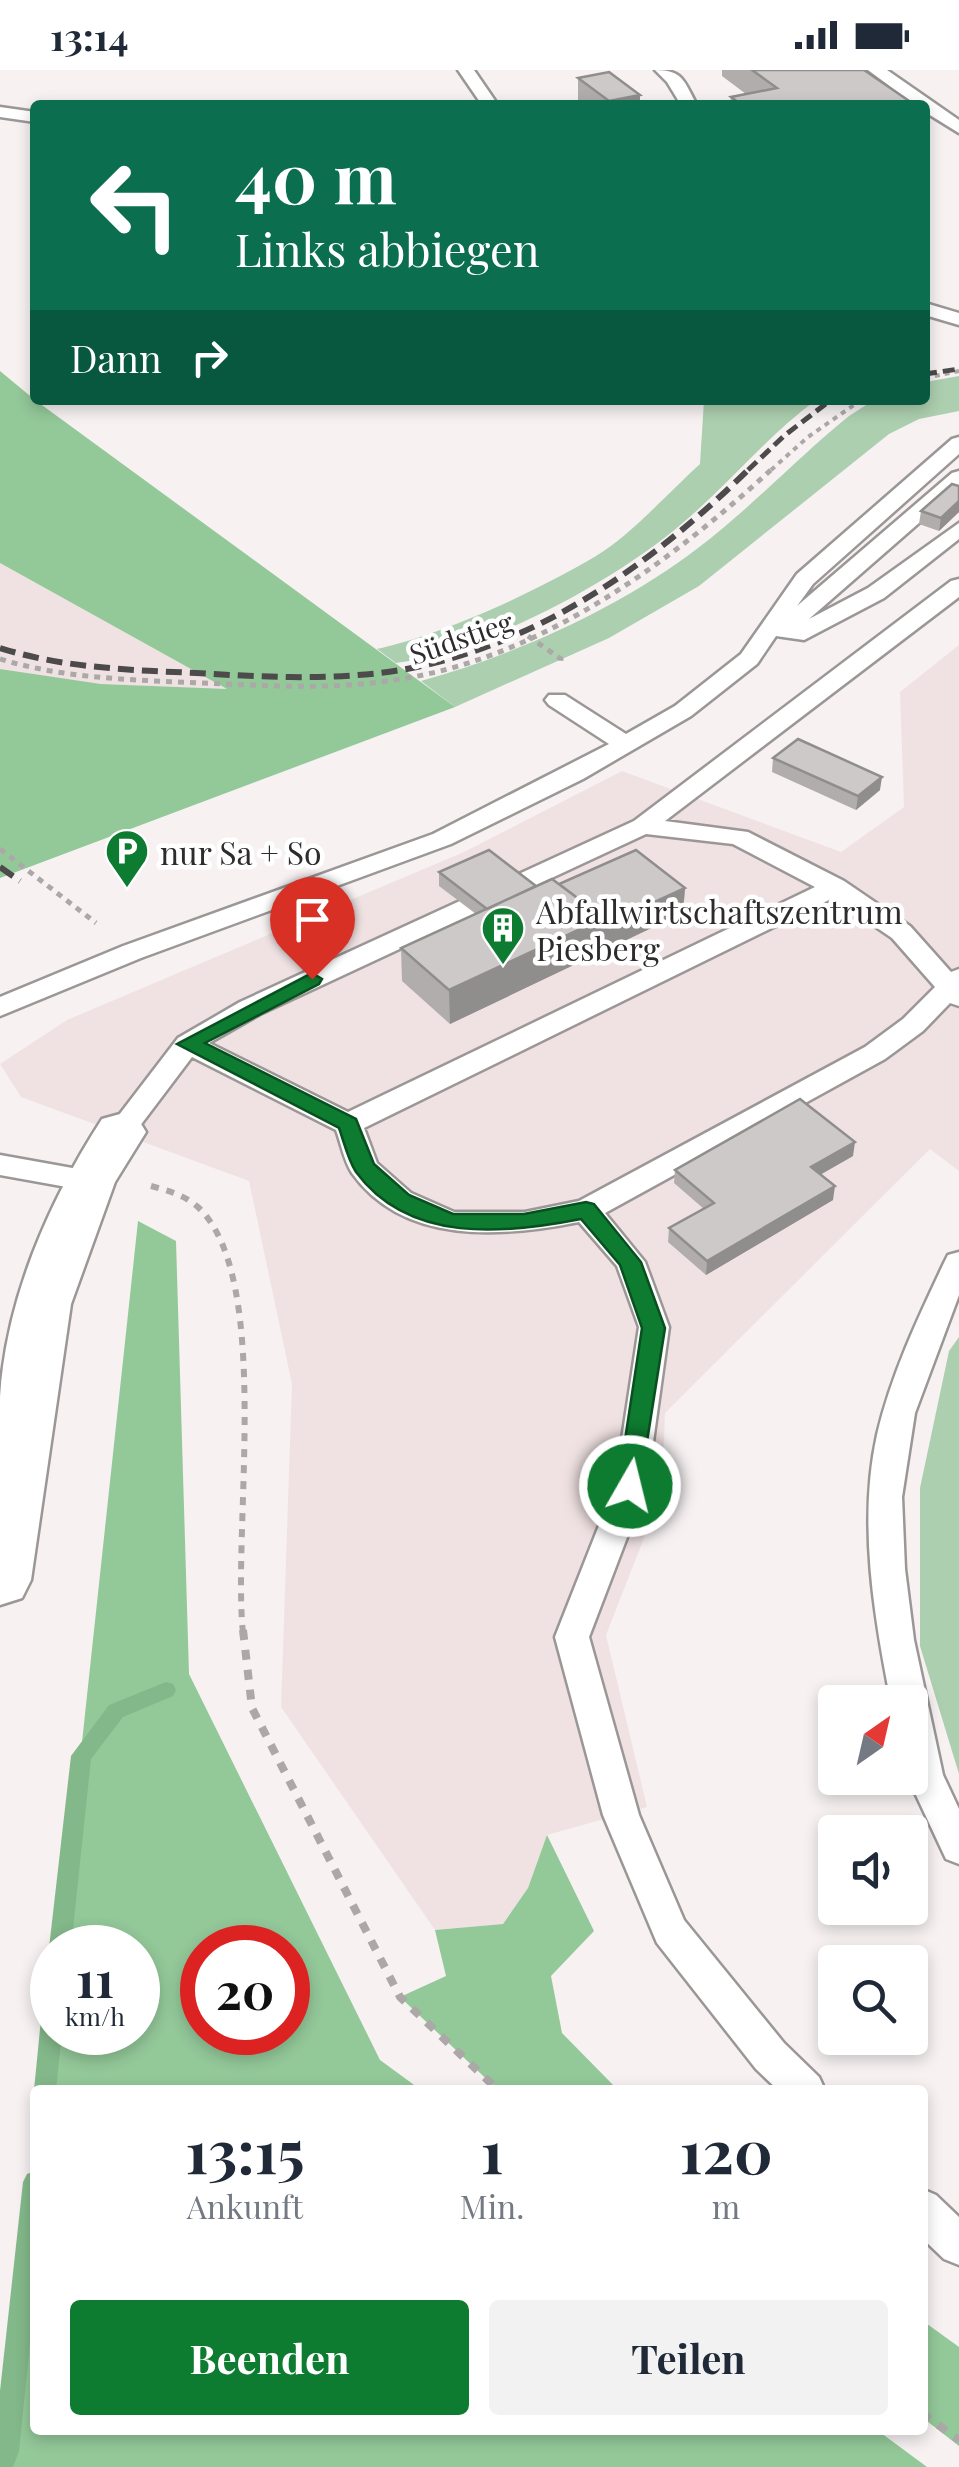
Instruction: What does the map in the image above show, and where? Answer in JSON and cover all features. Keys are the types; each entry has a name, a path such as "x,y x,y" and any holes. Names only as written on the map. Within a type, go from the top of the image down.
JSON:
{"street":[{"path":"0,1580 42,1304 89,1181 120,1132"}],"lane":[{"path":"466,70 487,100"},
{"path":"876,70 919,100"},
{"path":"670,73 687,100"},
{"path":"930,108 959,128"},
{"path":"0,112 30,116"},
{"path":"930,310 959,319"},
{"path":"750,660 804,579 959,444"},
{"path":"0,1008 20,996 132,952 442,839 626,744 683,711 750,660 959,477"},
{"path":"750,660 876,594 959,529"},
{"path":"120,1132 188,1044 250,1008 643,826 959,586"},
{"path":"557,700 626,744"},
{"path":"188,1044 348,1124 364,1168 401,1200 451,1222 524,1222 586,1210 875,1053 913,1026 956,987 901,932 835,887 740,837 643,826"},
{"path":"348,1124 835,887"},
{"path":"0,1165 89,1181"},
{"path":"586,1210 630,1262 654,1328 630,1486 572,1636 621,1815 670,1931 770,2056 799,2085"},
{"path":"904,1685 896,1648 886,1532 892,1438 924,1336 959,1263"},
{"path":"928,1781 959,1848"},
{"path":"928,2215 959,2246"}],"path":[{"path":"930,377 959,371"},
{"name":"Südstieg","path":"0,658 63,674 122,680 313,687 436,672 527,636 659,565 704,533 804,439 854,405"},
{"path":"527,636 561,659"},
{"path":"0,849 132,952"},
{"path":"89,1181 134,1180 182,1196 200,1209 213,1227 228,1264 243,1345 241,1611 252,1708 400,1998 493,2085"},
{"path":"928,2417 959,2440"}],"shaded area":[{"path":"0,563 229,690 101,684 0,669"},
{"name":"Abfallwirtschaftszentrum Piesberg","path":"959,645 959,1171 930,1149 665,1413 662,1492 606,1635 647,1807 547,1835 528,1888 503,1924 435,1930 281,1707 292,1384 249,1181 21,1097 0,1064 67,1020 464,852 622,771 841,852 904,807 900,692"}],"green space":[{"path":"0,371 30,396 30,405 42,405 455,707 0,878 0,669 101,684 227,689 0,563"},
{"path":"959,376 959,411 919,419 889,434 699,586 609,638 455,707 421,681 530,643 634,591 718,533 866,405 930,405 930,381"},
{"path":"704,405 810,405 664,538 554,607 513,627 433,655 396,663 377,649 489,610 596,556 636,525 700,464"},
{"path":"138,1221 176,1241 189,1674 380,2060 414,2085 45,2085 48,2055 160,2055 160,1925 62,1925"},
{"path":"959,1337 959,1774 920,1646 920,1488 949,1351"},
{"path":"547,1835 594,1931 551,1976 562,2033 613,2085 493,2085 400,1997 446,1976 435,1930 503,1924 528,1888"},
{"path":"30,2228 30,2435 884,2435 927,2467 0,2467 6,2451"},
{"path":"928,2325 959,2347 959,2446 928,2422"}],"building":[{"path":"752,70 864,70 908,100 731,97 777,88"},
{"path":"609,72 640,95 608,100 578,78"},
{"path":"952,484 959,486 959,501 941,518 921,511"},
{"path":"798,739 882,777 858,796 773,758"},
{"path":"489,850 536,886 487,909 439,872"},
{"path":"636,850 685,888 603,926 604,918 559,884"},
{"path":"552,879 604,918 449,990 401,948"},
{"path":"800,1099 855,1142 811,1167 835,1186 707,1261 669,1228 714,1203 675,1170"}],"waterway":[{"path":"63,1925 81,1756 116,1711 166,1690"},
{"path":"45,2085 48,2055"},
{"path":"0,2467 6,2451 30,2228"}],"railway":[{"path":"930,373 959,369"},
{"path":"748,470 824,405"},
{"path":"0,648 97,667 273,677 375,673 451,658 500,642 591,596 675,536 751,467"},
{"path":"0,867 20,881"}],"place":[{"name":"nur Sa + So","path":"127,889"},
{"name":"Abfallwirtschaftszentrum Piesberg","path":"503,966"}],"route":[{"path":"312,979 250,1008 188,1044 348,1124 364,1168 401,1200 451,1222 524,1222 586,1210 630,1262 654,1328 630,1486"}]}
